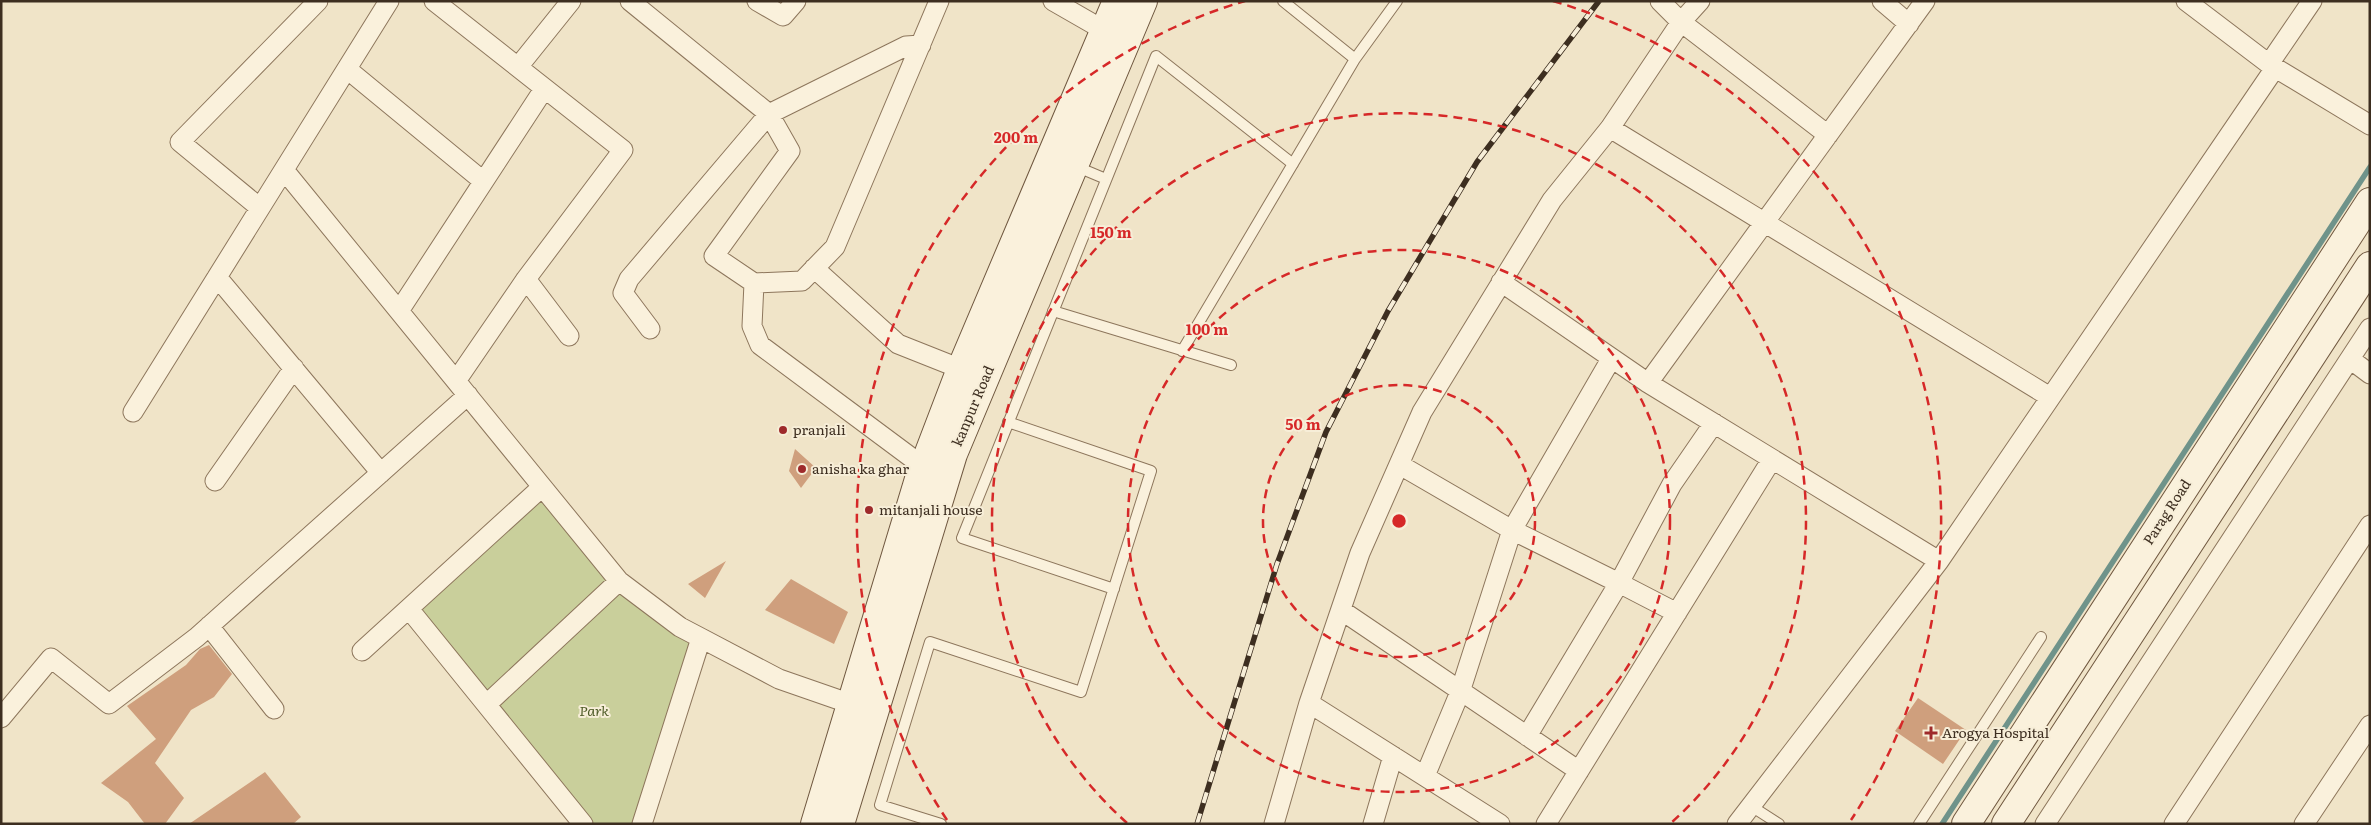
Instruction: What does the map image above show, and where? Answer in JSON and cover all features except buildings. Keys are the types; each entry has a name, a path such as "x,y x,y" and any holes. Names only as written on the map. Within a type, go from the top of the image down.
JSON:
{"street":[{"path":"260,208 180,142 318,1"},
{"path":"133,412 389,1"},
{"path":"1,718 51,658 110,704 209,626 381,473 462,388 526,279 623,150 434,1"},
{"path":"518,68 571,1"},
{"path":"630,1 769,114 790,151 714,256 754,282 802,281 835,247 939,1"},
{"path":"757,1 783,16 796,1"},
{"path":"1053,1 1115,37"},
{"path":"889,621 924,467 961,369 1115,37 1117,1"},
{"name":"kanpur Road","path":"840,824 855,720 889,621 952,454 1074,165 1115,37 1143,1"},
{"path":"1660,1 1681,22 1828,135"},
{"path":"1274,824 1309,703 1360,553 1422,412 1552,200 1610,128 1681,22 1700,1"},
{"path":"1882,1 1909,24"},
{"path":"1648,383 1925,1"},
{"path":"2186,1 2272,66 2370,125"},
{"path":"1737,824 1939,561 2272,66 2312,1"},
{"path":"650,329 623,293 629,279 769,114 906,46 921,44"},
{"path":"347,69 484,181"},
{"path":"399,311 544,88"},
{"path":"1610,128 2050,397"},
{"path":"284,170 619,581 680,626 855,720 815,824"},
{"name":"Parag Road","path":"1966,824 2370,202"},
{"path":"2006,824 2370,266"},
{"path":"814,268 898,344 961,369"},
{"path":"217,277 381,473"},
{"path":"526,279 569,336"},
{"path":"754,282 752,326 760,345 924,467"},
{"path":"1502,282 1648,383 1939,561"},
{"path":"2045,824 2370,328"},
{"path":"1425,776 1460,692 1512,530 1611,359"},
{"path":"2350,359 2370,374"},
{"path":"215,482 294,368"},
{"path":"1527,736 1619,583 1672,484 1714,424"},
{"path":"1546,824 1772,459"},
{"path":"1400,465 1512,530 1676,613"},
{"path":"362,651 542,487"},
{"path":"2174,824 2370,525"},
{"path":"486,704 619,581"},
{"path":"410,608 583,824"},
{"path":"1341,610 1579,771"},
{"path":"209,626 274,709"},
{"path":"642,824 701,638"},
{"path":"1309,703 1425,776 1472,816 1500,824"},
{"path":"2304,824 2370,725"},
{"path":"1372,824 1393,756"}],"lane":[{"path":"1283,1 1355,59"},
{"path":"1182,350 1355,59 1398,1"},
{"path":"1114,589 962,538 1156,56 1293,164"},
{"path":"1074,165 1106,179"},
{"path":"1053,311 1231,366"},
{"path":"941,824 880,805 930,642 1081,692 1151,471 1008,422"},
{"path":"1919,824 2041,637"},
{"path":"1751,806 1779,824"}],"green space":[{"name":"Park","path":"542,487 619,581 701,638 642,824 583,824 410,609"}],"waterway":[{"path":"1942,824 2370,167"}],"railway":[{"path":"1197,824 1277,564 1326,432 1388,311 1477,162 1599,1"}],"place":[{"name":"pranjali","path":"783,430"},
{"name":"anisha ka ghar","path":"802,469"},
{"name":"mitanjali house","path":"869,510"},
{"name":"Arogya Hospital","path":"1931,733"}]}
